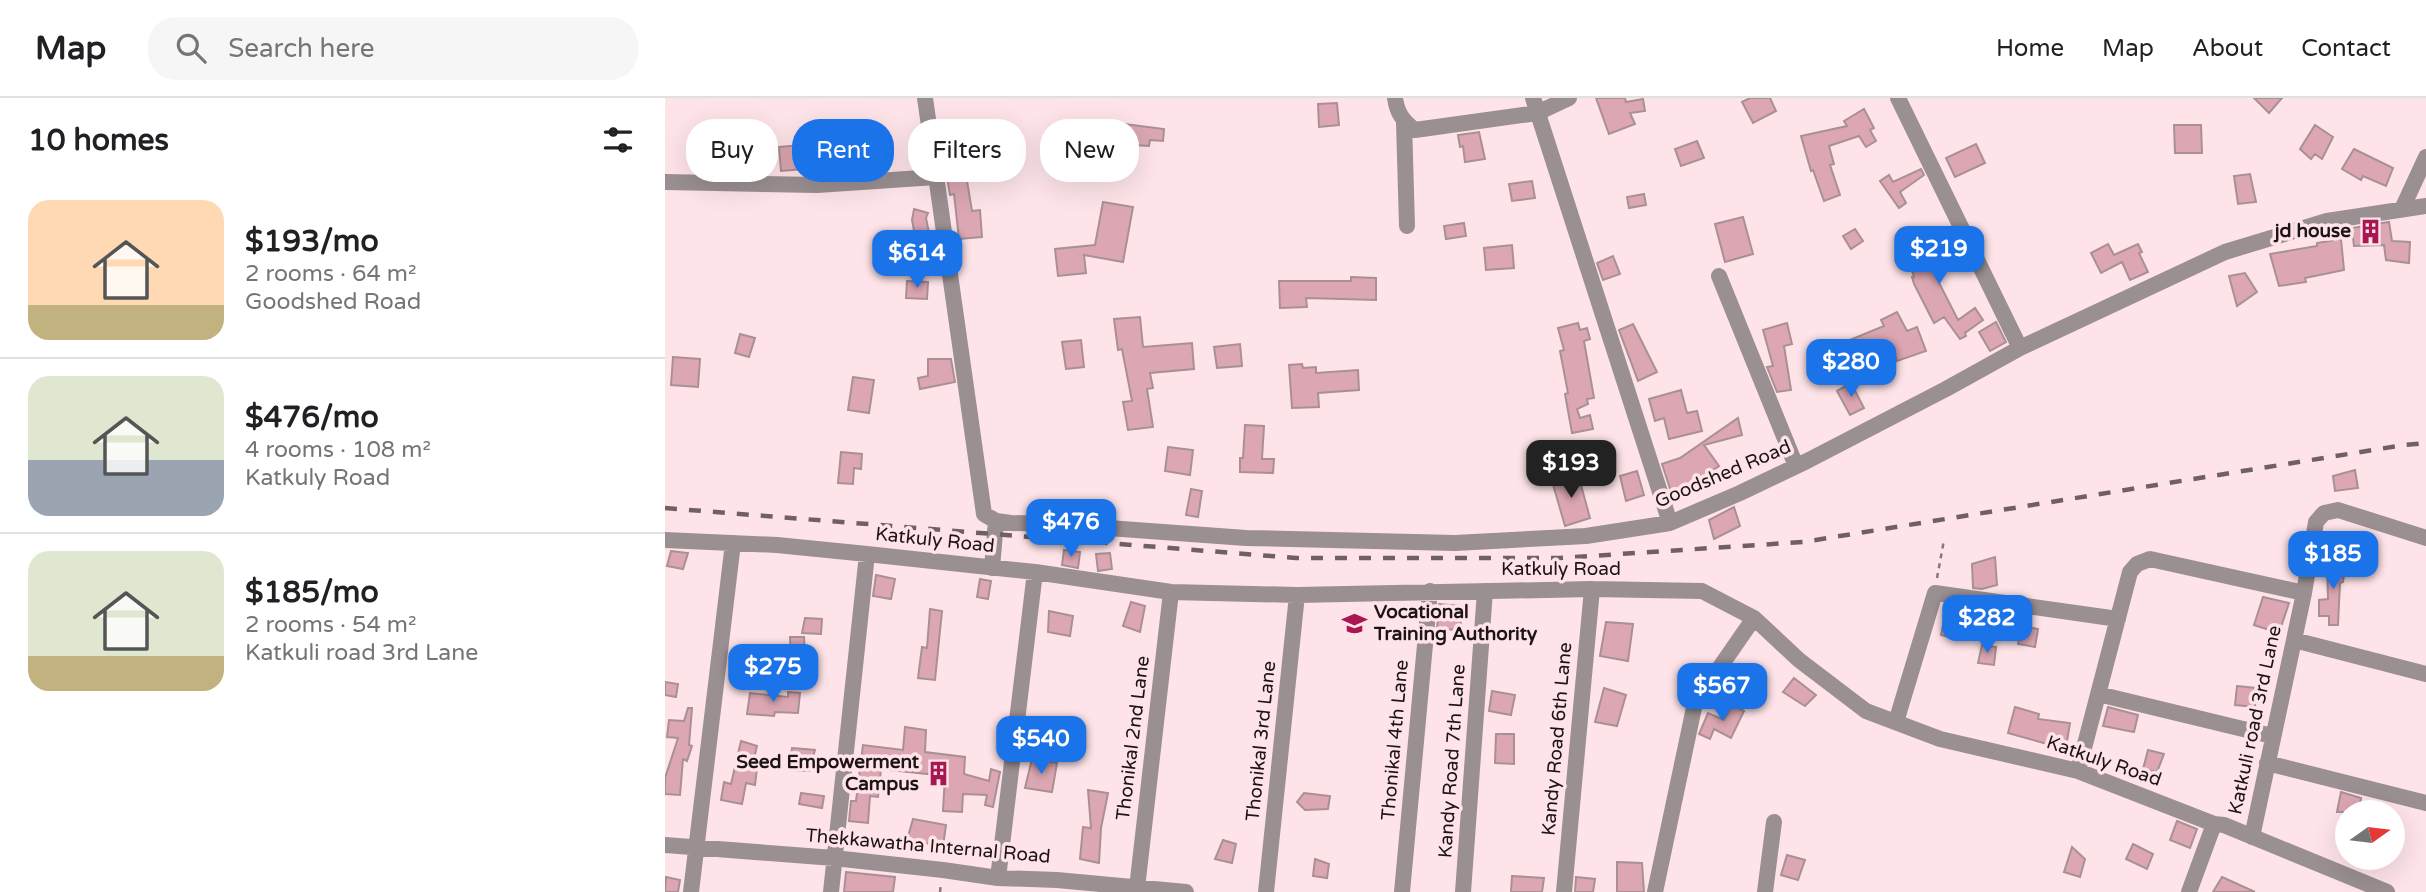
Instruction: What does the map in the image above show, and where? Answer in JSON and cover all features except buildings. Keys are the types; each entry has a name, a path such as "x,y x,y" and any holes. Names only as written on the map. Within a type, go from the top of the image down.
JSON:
{"street":[{"path":"925,98 928,119"},
{"path":"1395,98 1397,109 1404,121 1415,130 1569,98"},
{"path":"1898,98 2020,348"},
{"path":"1535,106 1669,523"},
{"path":"1404,121 1407,226"},
{"path":"2402,209 2426,157"},
{"path":"665,182 817,185 908,179"},
{"path":"937,182 990,518 992,568"},
{"name":"Goodshed Road","path":"990,518 1246,538 1455,543 1586,536 1669,523 1797,466 2020,348 2225,251 2327,221 2426,206"},
{"path":"1720,276 1797,466"},
{"name":"Katkuli road 3rd Lane","path":"2252,836 2304,593 2316,522 2324,513 2338,510 2426,538"},
{"name":"Katkuly Road","path":"665,540 867,554 1035,572 1171,592 1297,595 1592,589 1702,591 1754,618 1799,660 1866,711 1940,739 2078,771 2214,824 2224,825 2387,892"},
{"path":"691,892 733,543"},
{"path":"831,892 867,554"},
{"path":"2078,771 2130,572 2137,564 2150,559 2304,593"},
{"path":"998,878 1035,572"},
{"name":"Kandy Road 6th Lane","path":"1564,892 1592,589"},
{"name":"Thonikal 4th Lane","path":"1402,892 1430,591"},
{"name":"Kandy Road 7th Lane","path":"1463,892 1485,591"},
{"name":"Thonikal 2nd Lane","path":"1137,888 1171,592"},
{"path":"1896,722 1935,593 2118,619"},
{"name":"Thonikal 3rd Lane","path":"1266,892 1297,595"},
{"path":"1655,892 1695,703 1754,618"},
{"path":"2294,640 2426,674"},
{"path":"2098,694 2272,736"},
{"path":"2267,763 2426,803"},
{"path":"1765,892 1774,822"},
{"path":"2189,892 2214,824"},
{"name":"Thekkawatha Internal Road","path":"665,845 834,858 1056,886 1186,892"}],"path":[{"path":"1935,593 1944,540"}],"railway":[{"path":"665,508 1296,558 1560,558 1803,542 2426,443"}],"place":[{"name":"jd house","path":"2371,231"},
{"name":"Vocational Training Authority","path":"1354,623"},
{"name":"Seed Empowerment Campus","path":"939,773"}]}
